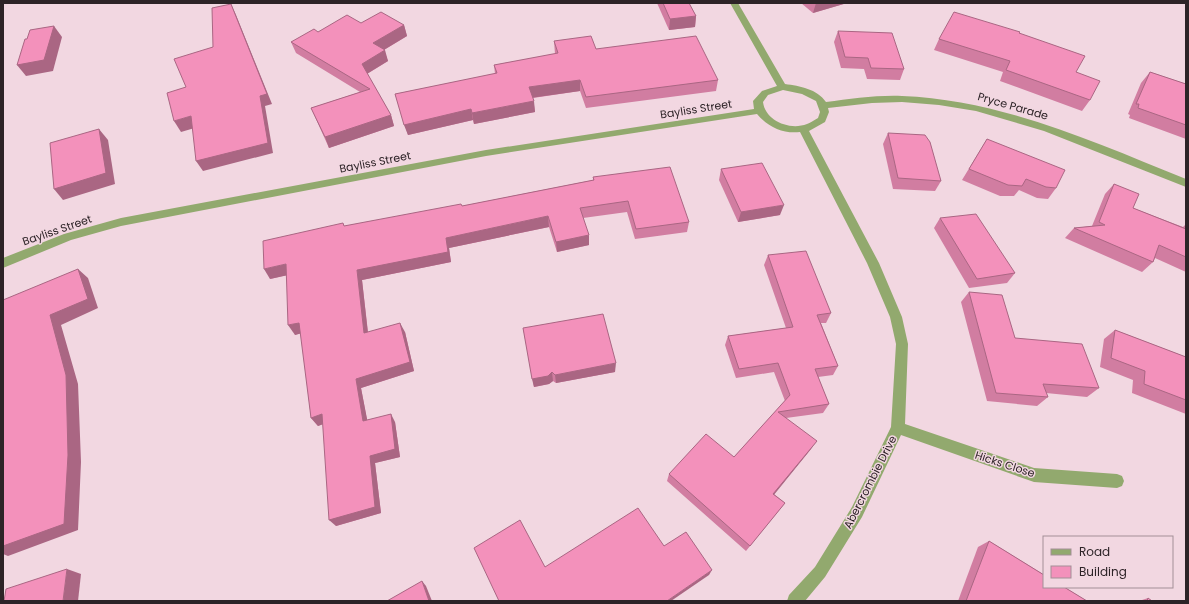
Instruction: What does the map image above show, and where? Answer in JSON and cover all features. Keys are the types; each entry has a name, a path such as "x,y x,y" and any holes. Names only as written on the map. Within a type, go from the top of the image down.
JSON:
{"street":[{"path":"734,3 782,87"},
{"path":"782,87 792,87 811,93 823,105 824,116 822,120 810,128 803,129 776,126 763,117 759,112 757,104 759,98 772,88 782,87"},
{"name":"Pryce Parade","path":"823,105 901,99 972,107 1006,115 1049,129 1186,182"},
{"name":"Bayliss Street","path":"3,263 68,237 121,222 486,153 759,112"},
{"name":"Abercrombie Drive","path":"795,601 820,572 857,512 898,428 902,344 896,317 874,263 803,129"},
{"name":"Hicks Close","path":"898,428 1034,475 1117,480"}],"building":[{"path":"663,3 689,3 696,16 670,19"},
{"path":"231,4 267,94 260,96 268,143 196,161 191,116 174,121 167,93 186,87 174,59 213,47 212,8"},
{"path":"381,12 404,25 373,43 385,50 362,64 391,115 325,137 311,108 370,89 291,42 314,29 318,32 347,15 361,23"},
{"path":"954,12 1020,32 1019,33 1085,56 1076,72 1100,81 1090,100 1006,70 1010,61 939,39"},
{"path":"54,26 44,60 17,65 25,39 27,39 30,30"},
{"path":"838,31 892,33 904,69 871,68 868,58 845,57"},
{"path":"591,36 596,49 696,36 718,80 586,97 580,80 529,87 534,101 472,113 471,109 404,125 395,94 497,73 494,65 558,53 554,41"},
{"path":"1150,72 1186,84 1186,125 1138,108 1139,104 1136,104"},
{"path":"99,129 106,173 54,189 50,143"},
{"path":"888,133 925,135 930,142 941,181 898,178"},
{"path":"987,139 1065,170 1056,188 1046,187 1026,179 1022,186 1008,185 969,169"},
{"path":"762,163 784,205 741,212 721,169"},
{"path":"670,167 689,222 636,229 628,201 580,208 589,235 556,242 548,216 446,238 448,252 357,270 364,333 400,323 410,362 356,379 363,421 391,414 395,449 370,456 375,507 329,520 322,414 311,418 299,323 288,325 286,264 264,269 263,241 343,223 344,226 461,204 462,206 594,180 593,177"},
{"path":"1114,184 1139,194 1133,208 1186,229 1186,257 1159,245 1153,262 1074,228 1105,225 1099,222"},
{"path":"976,214 1015,273 977,279 940,218"},
{"path":"806,251 831,313 817,315 838,366 815,369 829,404 778,412 817,441 773,494 785,503 750,546 669,474 706,434 734,457 790,395 778,363 739,369 728,336 793,327 768,255"},
{"path":"78,269 88,299 50,315 66,375 68,455 64,524 3,546 3,300"},
{"path":"969,292 1002,295 1015,338 1082,344 1099,388 1043,384 1048,397 996,393"},
{"path":"603,314 616,363 555,375 552,372 548,376 532,379 523,328"},
{"path":"1115,330 1186,357 1186,400 1144,384 1145,371 1111,358"},
{"path":"638,508 664,546 686,532 712,570 667,601 499,601 474,548 520,520 545,567"},
{"path":"989,541 1043,574 1043,588 1066,588 1087,601 966,601"},
{"path":"67,569 63,601 4,601 6,589"},
{"path":"422,581 429,601 387,601"}]}
